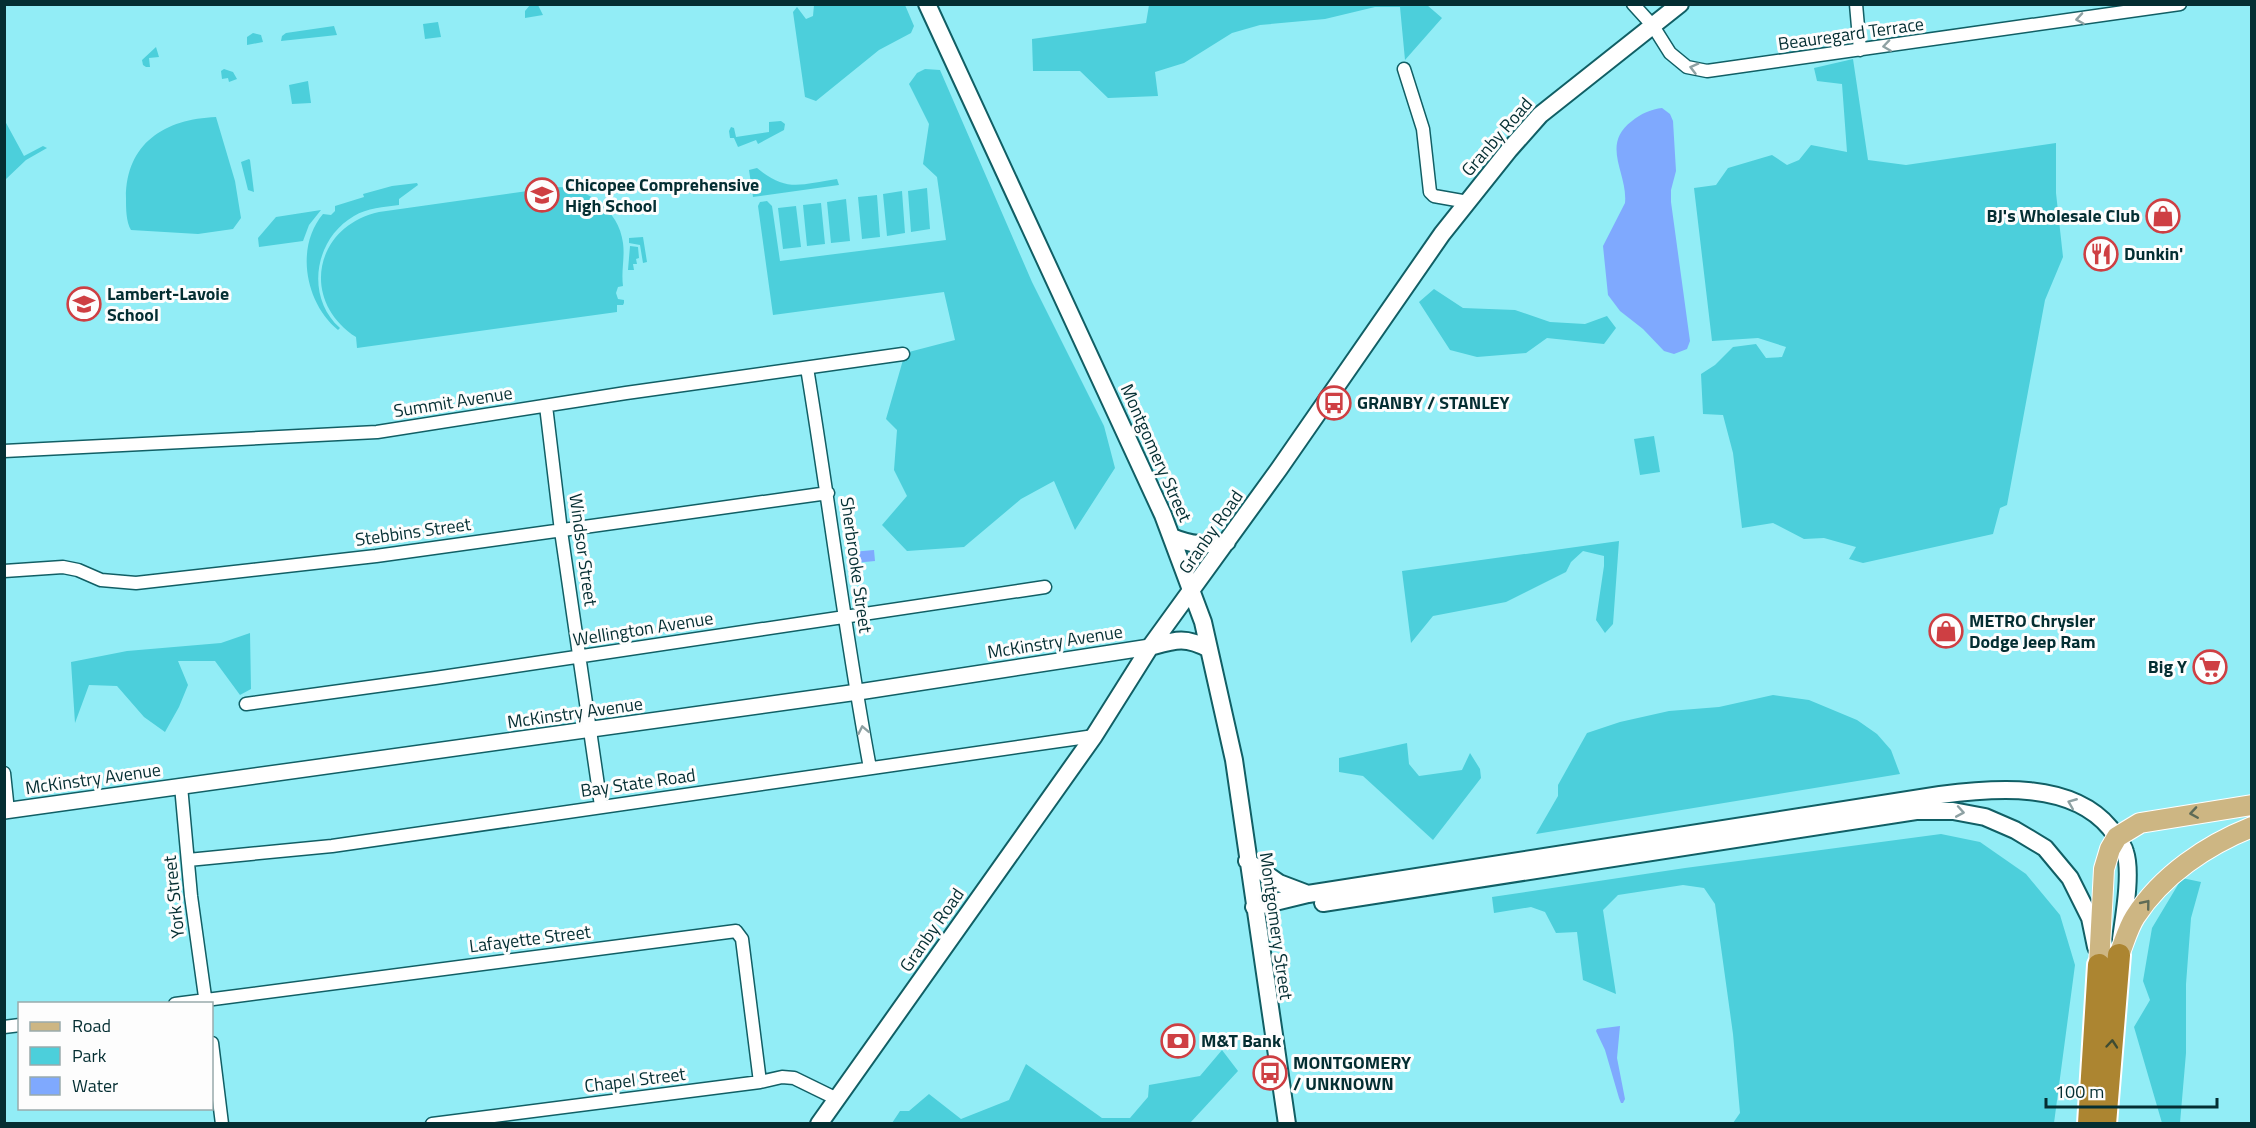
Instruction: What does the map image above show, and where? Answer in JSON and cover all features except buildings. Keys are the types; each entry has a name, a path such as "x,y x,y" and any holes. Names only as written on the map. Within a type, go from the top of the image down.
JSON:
{"highway":[{"path":"2089,1124 2109,960"},
{"path":"2105,1124 2109,960"}],"main road":[{"name":"Montgomery Street","path":"927,4 1159,506 1203,622 1234,760 1287,1124"},
{"name":"Granby Road","path":"819,1124 1094,736 1150,647 1192,592 1442,234 1540,115 1680,4"},
{"path":"1172,537 1189,544 1209,545 1227,542"},
{"path":"1150,647 1176,639 1185,639 1209,649"},
{"path":"1254,907 1308,894 1988,789 2019,789 2047,794 2074,803 2103,819 2117,837"},
{"path":"2109,960 2104,869 2110,849 2117,837 2140,823 2252,805"},
{"path":"1254,907 1300,907 1916,811 1953,811 1985,817 2015,830 2044,848 2070,878 2109,960"},
{"path":"2109,960 2134,918 2159,887 2191,860 2226,837 2252,827"},
{"path":"1247,861 1279,883 1308,894"}],"street":[{"name":"Beauregard Terrace","path":"1633,4 1653,26 1670,53 1687,67 1707,71 2180,4"},
{"path":"1856,4 1860,50"},
{"path":"1404,69 1423,129 1430,192 1434,196 1468,202"},
{"name":"Summit Avenue","path":"4,451 377,432 903,354"},
{"name":"Sherbrooke Street","path":"807,368 828,493 856,693 870,768"},
{"name":"Windsor Street","path":"546,406 561,531 601,806"},
{"name":"Stebbins Street","path":"4,571 63,567 78,570 101,580 136,583 365,557 828,493"},
{"name":"Wellington Avenue","path":"246,704 580,657 1045,587"},
{"name":"McKinstry Avenue","path":"6,811 856,693 1150,647"},
{"name":"Bay State Road","path":"188,860 332,846 1094,736"},
{"path":"4,773 6,811"},
{"name":"York Street","path":"181,786 191,896 206,1001"},
{"name":"Lafayette Street","path":"206,1001 736,931 742,939 760,1082"},
{"path":"213,1051 222,1124"},
{"name":"Chapel Street","path":"432,1124 760,1082 782,1077 794,1078 837,1099"}],"green space":[{"path":"530,5 538,5 543,15 525,18 525,11"},
{"path":"814,5 905,5 914,26 911,33 879,50 816,101 805,97 793,12 797,7 806,19 813,16"},
{"path":"1149,5 1427,5 1442,18 1405,60 1400,7 1375,7 1325,19 1260,25 1232,33 1184,63 1155,72 1158,96 1108,98 1080,71 1033,71 1032,39 1146,23"},
{"path":"438,22 441,37 425,39 423,24"},
{"path":"334,26 337,35 281,41 282,36 286,33"},
{"path":"253,33 261,35 263,42 247,45 247,37"},
{"path":"156,47 159,57 149,58 150,67 146,67 142,60"},
{"path":"1853,59 1868,160 1906,165 2056,143 2056,193 2063,257 2045,300 2007,505 2000,508 1993,534 1863,563 1849,559 1856,547 1824,538 1804,539 1773,523 1742,528 1733,453 1723,415 1703,414 1701,374 1715,365 1733,347 1756,344 1766,358 1782,357 1786,347 1758,338 1712,341 1694,188 1716,185 1728,168 1772,155 1787,165 1799,160 1811,145 1847,152 1842,84 1817,81 1814,68"},
{"path":"224,69 233,72 237,79 229,82 228,78 222,79 221,71"},
{"path":"925,69 940,70 1032,282 1104,426 1115,468 1075,530 1054,481 1021,499 964,547 907,551 882,525 907,496 894,470 897,430 886,419 905,353 955,340 944,292 773,315 758,206 760,202 767,201 772,206 780,261 946,240 937,177 923,164 929,124 909,84 917,73"},
{"path":"308,81 311,103 292,104 289,85"},
{"path":"216,117 235,181 241,218 233,229 198,234 131,230 126,210 128,179 133,162 141,149 165,129 197,119"},
{"path":"5,121 24,156 43,146 47,148 26,160 5,180"},
{"path":"781,121 785,124 784,130 758,144 756,140 738,147 734,138 730,138 731,127 734,128 736,137 769,132 769,122"},
{"path":"249,159 254,192 248,190 241,162"},
{"path":"757,168 786,184 795,185 837,179 839,185 753,197 749,170"},
{"path":"417,183 418,185 399,199 399,205 359,213 340,226 330,239 319,269 319,285 322,301 329,315 340,328 338,330 327,319 311,290 307,258 314,227 323,214 331,215 335,211 335,206 364,197 363,194 392,186"},
{"path":"556,187 568,188 590,196 600,203 615,220 623,243 623,286 618,287 616,293 618,299 624,300 624,303 617,305 617,312 357,348 356,337 338,322 327,304 321,285 322,266 329,248 340,232 357,220 379,212"},
{"path":"927,188 930,229 911,232 908,191"},
{"path":"902,191 905,233 887,236 883,194"},
{"path":"877,195 880,237 862,239 858,197"},
{"path":"846,199 850,241 831,243 827,202"},
{"path":"821,203 825,244 807,246 803,205"},
{"path":"796,206 801,247 783,249 778,208"},
{"path":"321,210 309,225 303,241 259,247 258,238 276,217"},
{"path":"643,237 647,262 643,263 640,245 629,243 629,238"},
{"path":"630,246 638,247 639,258 636,259 637,264 633,264 634,270 628,270"},
{"path":"1434,289 1463,308 1515,310 1550,322 1585,324 1607,316 1616,328 1604,344 1547,338 1526,353 1477,357 1450,350 1419,302"},
{"path":"1654,436 1660,472 1640,475 1634,439"},
{"path":"1619,541 1613,624 1605,633 1596,620 1604,556 1583,551 1571,562 1566,572 1506,602 1433,616 1411,643 1402,571"},
{"path":"250,633 251,689 240,695 215,661 178,661 188,685 165,732 144,717 117,686 89,685 75,723 71,662 127,651 221,643"},
{"path":"1773,695 1809,700 1857,720 1877,734 1891,750 1900,774 1536,834 1558,796 1558,785 1587,733 1620,722 1669,711 1719,707"},
{"path":"1407,743 1409,764 1419,776 1462,770 1470,753 1480,769 1481,778 1433,840 1363,776 1339,772 1339,758"},
{"path":"1941,834 1980,842 2026,874 2060,915 2075,965 2054,1123 1733,1123 1740,1113 1733,1034 1715,904 1704,888 1683,885 1618,895 1603,910 1616,994 1583,980 1577,932 1556,933 1545,912 1531,907 1494,913 1492,897 1685,868"},
{"path":"2182,878 2201,882 2191,918 2186,984 2186,1053 2180,1123 2162,1123 2134,1027 2150,1000 2143,981 2152,928"},
{"path":"1222,1050 1238,1071 1190,1123 892,1123 900,1111 909,1111 929,1094 961,1119 1009,1100 1026,1064 1102,1118 1130,1118 1148,1097 1149,1085 1200,1076"}],"water":[{"path":"1662,108 1670,114 1673,121 1676,171 1671,190 1671,202 1690,341 1687,349 1674,354 1664,351 1643,329 1620,311 1608,295 1603,246 1625,203 1618,160 1618,140 1623,130 1635,118 1654,109"},
{"path":"874,550 875,561 854,563 852,552"},
{"path":"1620,1026 1617,1058 1625,1099 1623,1103 1619,1098 1605,1050 1596,1031"}],"place":[{"name":"Chicopee Comprehensive High School","path":"542,195"},
{"name":"BJ's Wholesale Club","path":"2163,216"},
{"name":"Dunkin'","path":"2101,254"},
{"name":"Lambert-Lavoie School","path":"84,304"},
{"name":"GRANBY / STANLEY","path":"1334,403"},
{"name":"METRO Chrysler Dodge Jeep Ram","path":"1946,631"},
{"name":"Big Y","path":"2210,667"},
{"name":"M&T Bank","path":"1178,1041"},
{"name":"MONTGOMERY / UNKNOWN","path":"1270,1073"}]}
